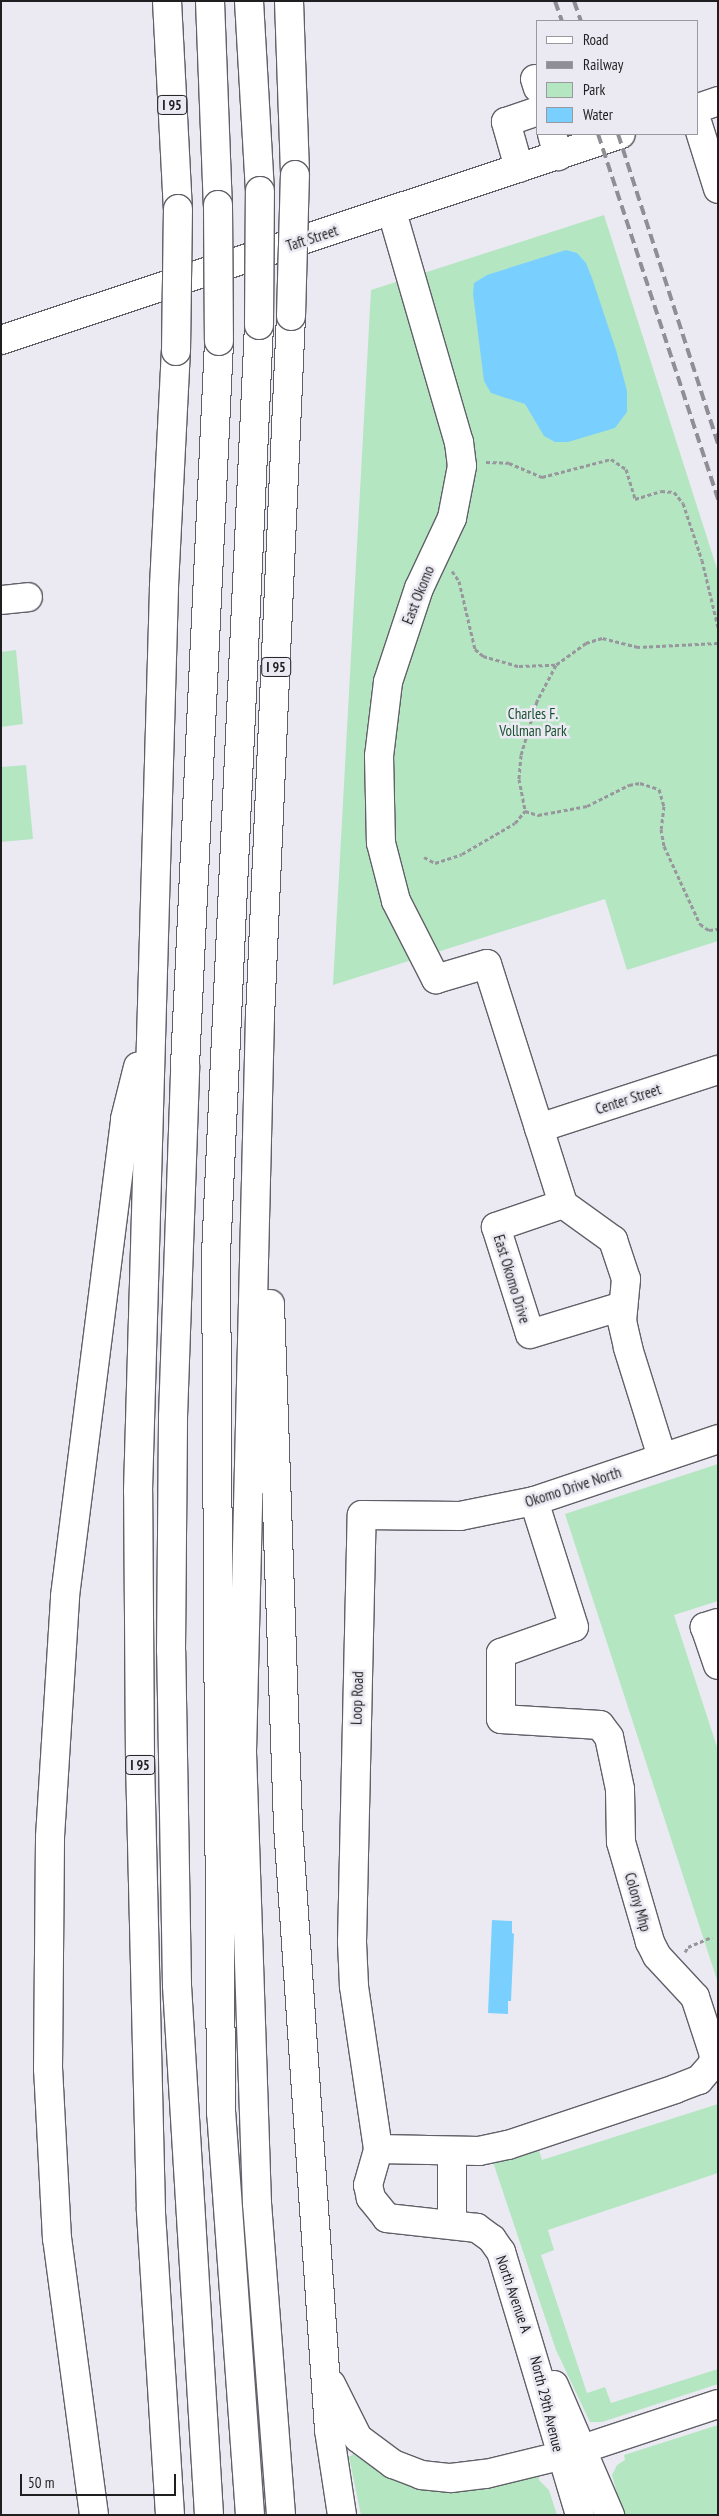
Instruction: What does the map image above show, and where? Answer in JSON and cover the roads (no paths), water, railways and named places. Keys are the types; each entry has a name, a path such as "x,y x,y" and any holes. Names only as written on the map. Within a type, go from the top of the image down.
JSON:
{"main road":[{"name":"I 95","path":"167,1 178,209 176,351 164,586 138,1491 140,1760 151,2211 170,2515"},
{"path":"209,2515 177,1985 171,1641 173,1417 184,1076 219,341 218,205 210,1"},
{"path":"249,1 260,191 259,325 216,1254 221,2113 250,2515"},
{"name":"I 95","path":"282,2515 257,2204 242,1752 260,1017 291,316 295,175 289,1"},
{"path":"699,108 718,101"},
{"path":"519,168 506,122 536,112"},
{"path":"699,128 718,189"},
{"name":"Taft Street","path":"1,340 392,212 519,168 555,145 615,135"},
{"name":"East Okomo","path":"392,212 459,442 462,466 452,518 419,588 388,682 379,756 381,843 391,885 412,936 436,979 487,964 539,1128"},
{"path":"1,600 28,597"},
{"path":"94,2515 57,2239 48,2069 50,1837 65,1596 125,1119 151,1014"},
{"path":"260,1017 288,1825 328,2378 329,2430 342,2515"},
{"name":"Center Street","path":"539,1128 718,1070"},
{"path":"539,1128 563,1204 613,1240 626,1280 623,1306 628,1348 662,1456"},
{"name":"East Okomo Drive","path":"563,1204 496,1226 530,1334 623,1306"},
{"name":"Okomo Drive North","path":"362,1515 460,1516 534,1502 662,1456 718,1439"},
{"name":"Colony Mhp","path":"444,2151 479,2151 508,2145 699,2080 713,2064 714,2055 695,1997 657,1956 650,1942 621,1842 616,1762 609,1737 600,1725 501,1719 501,1653 574,1627 534,1502"},
{"name":"Loop Road","path":"362,1515 352,1881 354,1986 378,2149"},
{"path":"718,1623 706,1627 718,1664"},
{"path":"378,2149 444,2151 445,2222"},
{"name":"North Avenue A","path":"378,2149 368,2185 378,2210 387,2218 400,2221 445,2222 477,2228 492,2239 501,2252 533,2350"},
{"name":"North 29th Avenue","path":"533,2350 572,2452 610,2515"},
{"path":"328,2378 358,2438 393,2464 421,2475 451,2478 486,2474 572,2452 718,2404"},
{"name":"North 29th Avenue","path":"572,2452 580,2515"}],"water":[{"path":"566,250 577,253 586,263 592,278 617,353 627,391 627,412 615,428 568,442 555,442 544,436 525,404 491,393 484,381 473,294 474,283 487,275"},
{"path":"492,1920 512,1921 512,1933 514,1934 511,2001 508,2001 508,2014 488,2013"}],"railway":[{"path":"555,1 562,20"},
{"path":"574,1 581,20"},
{"path":"598,135 718,500"},
{"path":"618,135 718,443"}],"park label":[{"name":"Charles F. Vollman Park","path":"533,722"}]}
